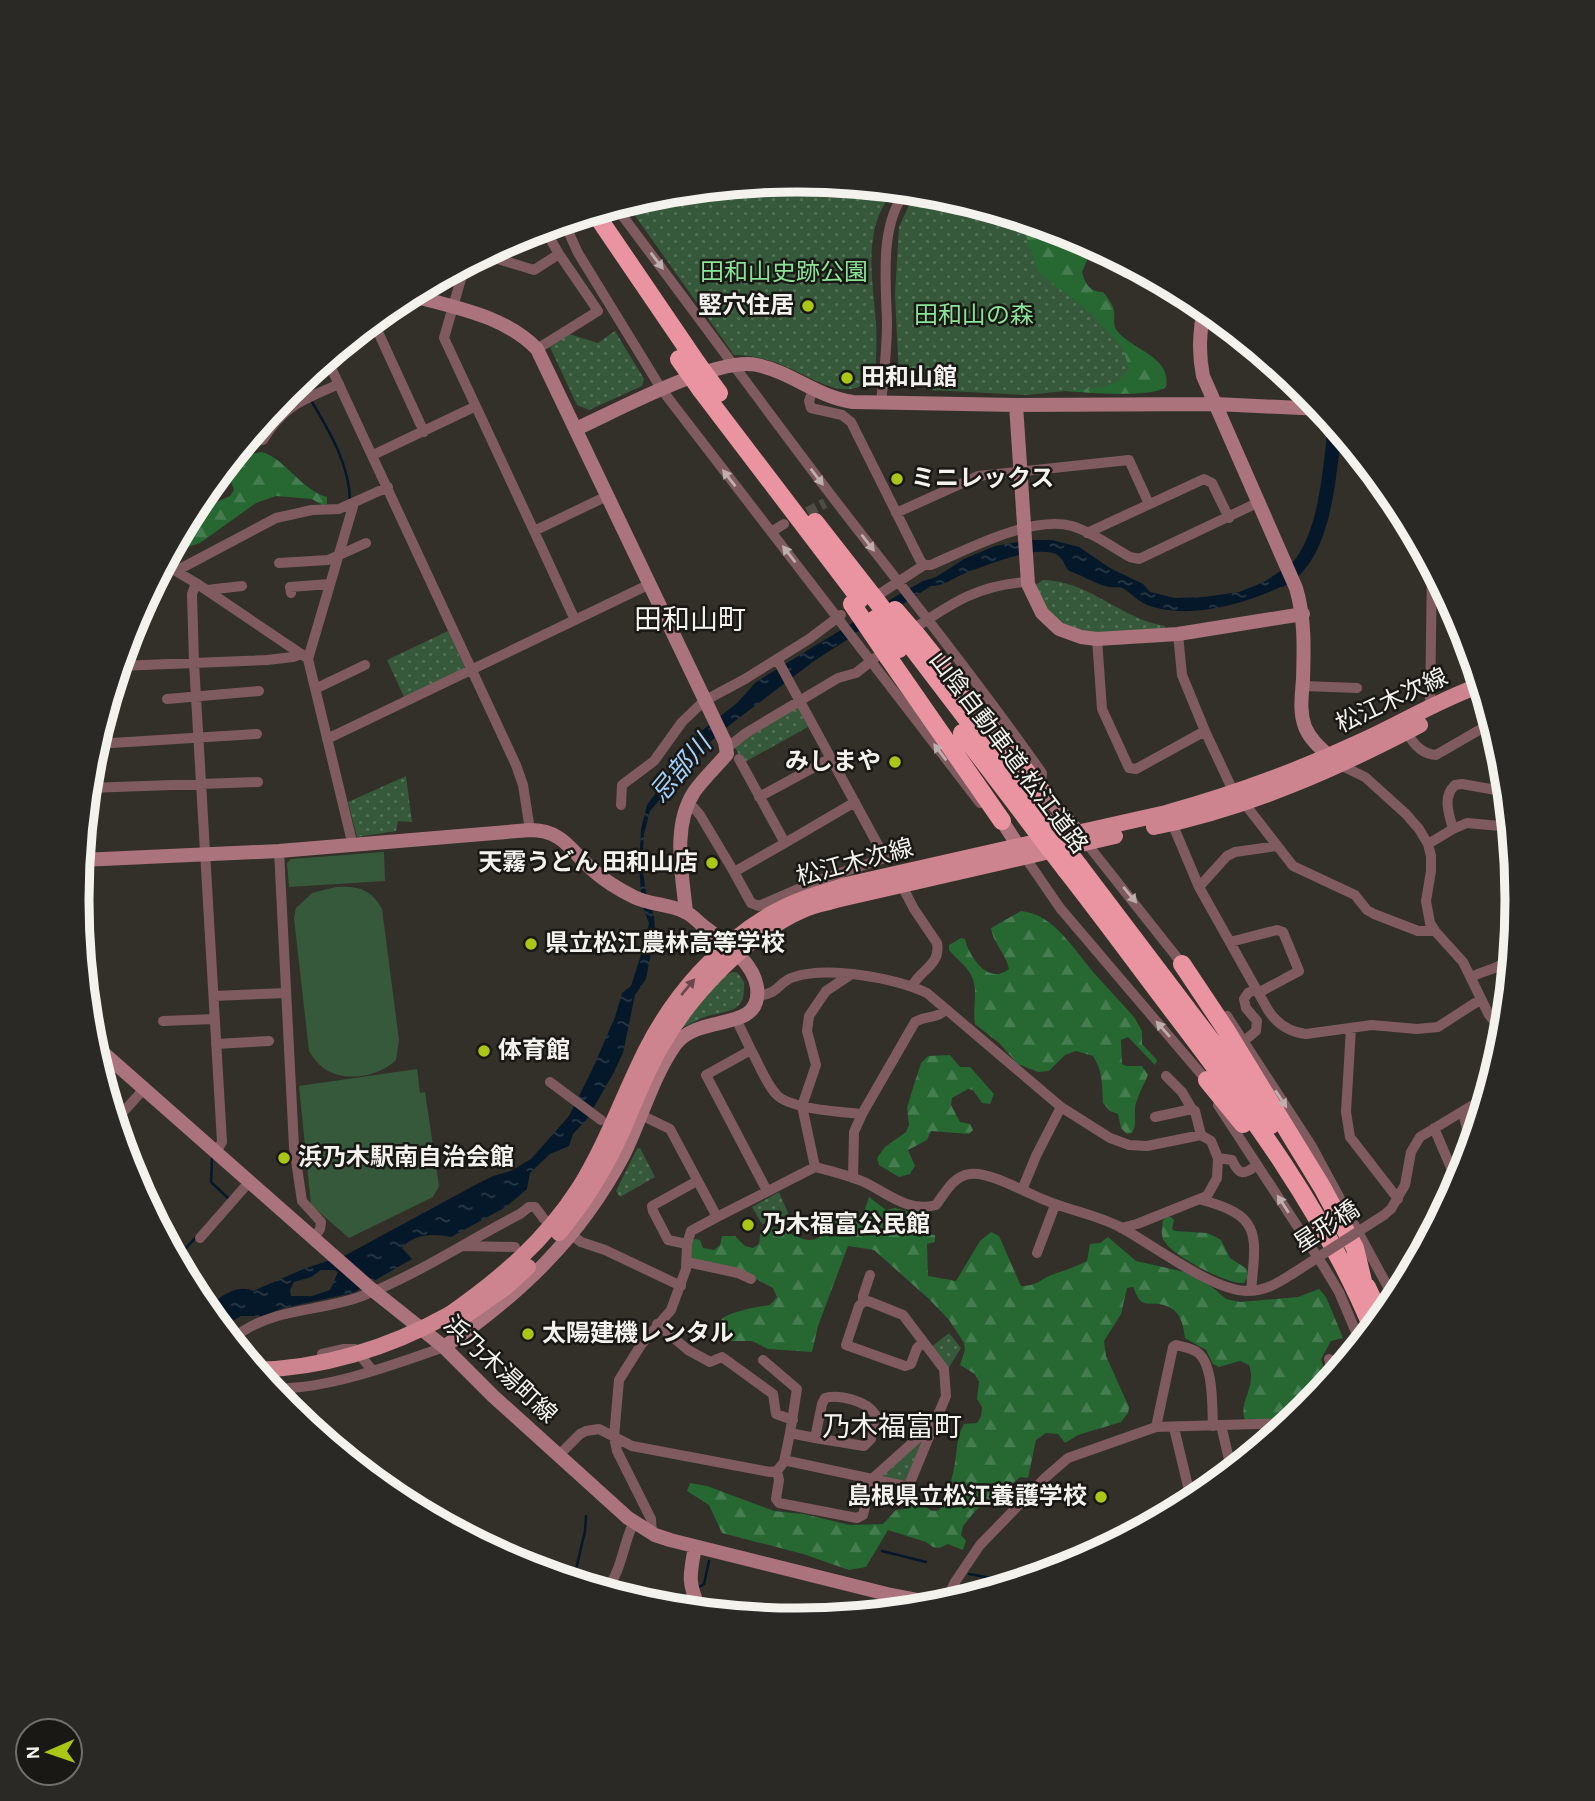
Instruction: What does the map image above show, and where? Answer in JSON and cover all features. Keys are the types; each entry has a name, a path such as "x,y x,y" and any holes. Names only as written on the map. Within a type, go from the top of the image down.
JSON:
{"highway":[{"name":"山陰自動車道;松江道路","path":"600,220 697,363 710,391 831,562 866,597"},
{"name":"山陰自動車道;松江道路","path":"590,224 679,359 710,391 821,529 866,597 1040,826 1238,1076 1330,1217 1363,1281 1372,1314"},
{"path":"900,641 1041,790"},
{"path":"900,641 1002,821"},
{"name":"山陰自動車道;松江道路","path":"1073,868 1271,1145 1313,1211 1371,1316"},
{"path":"1182,964 1226,1030 1322,1187 1356,1248 1363,1281"},
{"path":"1207,1080 1267,1154 1370,1316"}],"main road":[{"name":"松江木次線","path":"1334,761 1430,708 1474,690"},
{"name":"松江木次線","path":"1082,838 1172,823 1407,732 1460,704 1474,693"},
{"name":"松江木次線","path":"277,1379 320,1374 359,1365 398,1351 452,1318 534,1247 564,1210 595,1161 647,1048 670,1009 688,986 733,950 757,923 800,900 846,886 897,879 1022,852 1082,838 1166,813 1240,797"},
{"name":"松江木次線","path":"267,1369 344,1359 452,1318"}],"street":[{"path":"881,402 887,322 884,282 886,259 894,215 902,200"},
{"path":"621,214 829,501 899,584 900,641"},
{"path":"568,231 578,253 662,390 840,619 900,641"},
{"path":"537,349 598,310 549,237"},
{"path":"498,259 534,270 559,254"},
{"path":"461,277 444,338 575,620"},
{"path":"424,299 508,326 537,349 726,745 727,754 704,779 687,806 681,824 679,910"},
{"path":"1202,320 1199,357 1203,376 1296,588 1303,614 1301,713 1305,728 1313,742 1334,761 1365,777 1380,789 1406,814 1428,844 1431,871 1426,901 1430,923 1463,962 1482,1001 1495,1021"},
{"path":"378,331 424,432"},
{"path":"576,429 662,390 731,364 759,365 841,400 1016,405 1215,404 1304,407"},
{"path":"331,368 516,765 523,785 530,830"},
{"path":"285,413 297,403 339,384"},
{"path":"813,390 809,401 811,408 842,415 851,422 924,565"},
{"path":"1016,405 1028,579 1036,604 1049,621 1069,634 1097,639 1178,634 1303,614"},
{"path":"373,455 474,407"},
{"path":"263,440 270,428"},
{"path":"896,513 971,478 1129,460 1149,504"},
{"path":"1087,533 1207,479 1212,483 1228,518"},
{"path":"176,571 276,518 312,510 334,510 388,487"},
{"path":"534,531 607,496"},
{"path":"353,846 315,689 304,656 354,503"},
{"path":"621,805 622,785 653,761 682,722 706,704 899,584 924,565 931,565 1000,535 1068,525 1139,559 1257,503"},
{"path":"771,531 785,524"},
{"path":"279,562 336,557 366,542"},
{"path":"172,569 304,656"},
{"path":"726,745 798,699 838,678 856,673 900,641 982,589 1028,579"},
{"path":"196,583 192,594 194,663 222,1142 216,1152"},
{"path":"290,586 328,584"},
{"path":"327,739 650,584"},
{"path":"1430,708 1432,585"},
{"path":"207,590 242,586"},
{"path":"1178,634 1182,675 1205,731 1240,797 1293,866 1356,895 1374,915 1427,933 1435,931"},
{"path":"1097,639 1102,709 1129,768 1136,769 1205,731"},
{"path":"130,666 304,656"},
{"path":"778,661 885,858 937,943 937,958 912,986"},
{"path":"315,689 365,665"},
{"path":"1303,686 1357,688"},
{"path":"167,699 259,691"},
{"path":"1407,732 1421,750 1428,755 1436,755 1484,727"},
{"path":"107,743 257,734"},
{"path":"760,797 831,758"},
{"path":"738,760 785,843"},
{"path":"99,788 258,782"},
{"path":"1453,829 1447,807 1452,787 1462,784 1497,790"},
{"path":"1041,790 1224,1012 1311,1145 1389,1289"},
{"path":"734,872 855,802"},
{"path":"687,806 695,808 751,903 759,906 816,881 885,858"},
{"path":"1002,821 1069,918 1207,1080 1218,1106 1329,1275 1358,1334"},
{"path":"1172,823 1199,887 1277,1022 1295,1032 1312,1034 1372,1025 1417,1029 1438,1027 1482,1001"},
{"path":"1428,844 1467,823 1502,826"},
{"path":"91,860 279,851 530,830 547,831 560,837 593,871 636,898 679,910 733,950 755,979 757,996 750,1012 736,1020 704,1026 680,1040 668,1058 624,1153 601,1195 572,1235 520,1289 444,1347 372,1370 285,1388"},
{"path":"1199,887 1227,856 1235,852 1277,846"},
{"path":"279,851 294,1147 302,1201 321,1223 314,1238"},
{"path":"1230,942 1277,930 1283,932 1299,971 1248,993 1244,999 1246,1008 1257,1021 1256,1031 1244,1041"},
{"path":"1471,977 1502,965"},
{"path":"757,996 771,994 786,980 803,974 832,972 912,986 927,993 1061,1107 1110,1138 1129,1145 1159,1145 1201,1135 1212,1141 1218,1158 1218,1171 1214,1185 1202,1200"},
{"path":"816,1167 802,1106 816,1070 816,1059 807,1031 809,1016 826,990 851,974"},
{"path":"214,996 286,993"},
{"path":"853,1178 854,1132 862,1114 915,1022 921,1018 938,1017 946,1009"},
{"path":"163,1021 215,1019"},
{"path":"736,1020 778,1097 802,1106 862,1114"},
{"path":"1351,1028 1346,1112 1350,1137 1398,1199 1405,1185 1414,1145 1420,1137 1476,1103"},
{"path":"216,1044 269,1041"},
{"path":"751,1050 706,1075 767,1191"},
{"name":"浜乃木湯町線","path":"107,1056 372,1290 444,1347 493,1396 634,1522 652,1533 695,1547 913,1599"},
{"path":"1166,1076 1182,1092 1195,1111 1201,1135"},
{"path":"550,1082 601,1119"},
{"path":"122,1113 144,1089"},
{"path":"1022,1190 1061,1107"},
{"path":"1155,1117 1192,1109"},
{"path":"1463,1111 1466,1133"},
{"path":"641,1115 670,1129 717,1217"},
{"path":"1434,1128 1452,1172"},
{"path":"1218,1158 1232,1160 1236,1169 1241,1172 1247,1172 1257,1165"},
{"path":"652,1533 650,1519 617,1451 614,1437 619,1380 657,1324 671,1310 681,1286 691,1231 816,1167 866,1183 876,1191 904,1204 928,1207 936,1205 954,1181 967,1174 978,1174 1121,1228 1189,1269 1237,1291 1251,1292 1255,1252 1251,1229 1236,1211 1202,1200 1177,1206 1138,1224 1121,1228"},
{"path":"200,1238 250,1181"},
{"path":"687,1244 668,1240 652,1209 654,1204 697,1181"},
{"name":"星形橋","path":"1251,1292 1275,1285 1292,1275 1384,1215 1398,1199"},
{"path":"1037,1253 1055,1205"},
{"path":"243,1331 279,1315 347,1302 459,1246 529,1207 537,1208 544,1219"},
{"path":"572,1235 581,1242 605,1250 681,1286"},
{"path":"459,1246 515,1247"},
{"path":"687,1262 738,1273 751,1279"},
{"path":"870,1275 863,1302 846,1345 905,1366 911,1364 916,1348 923,1342"},
{"path":"784,1462 909,1485 946,1396 944,1369 903,1315 869,1301 863,1302"},
{"path":"657,1324 688,1350 710,1362 722,1357 730,1361 773,1394 776,1414 793,1420"},
{"path":"1156,1427 1173,1348 1176,1345 1194,1350 1201,1356 1210,1379 1217,1425 1229,1462"},
{"path":"267,1369 275,1361 350,1348 359,1352 372,1370"},
{"path":"1329,1359 1331,1366"},
{"path":"559,1455 586,1430 599,1429 632,1446 770,1472 777,1471 784,1462 797,1389 763,1360"},
{"path":"790,1433 815,1438 864,1446 871,1439 875,1414 861,1403 829,1397 822,1404 815,1438"},
{"path":"1265,1424 1267,1430"},
{"path":"951,1592 980,1545 1061,1463 1079,1453 1156,1427 1274,1424"},
{"path":"1174,1428 1189,1490"},
{"path":"777,1471 779,1480 776,1496 779,1503 853,1519 863,1515 872,1479 919,1437 930,1434"},
{"path":"610,1584 634,1522"},
{"path":"695,1547 689,1576 696,1601"}],"green space":[{"name":"田和山史跡公園","path":"798,192 889,198 876,224 873,240 876,367 867,380 857,387 833,387 771,361 734,355 632,212 705,198 751,194"},
{"name":"田和山の森","path":"911,202 981,216 1025,230 1038,272 1088,311 1123,348 1129,369 1118,381 1104,387 1027,395 929,390 899,379 895,294 899,227"},
{"path":"1024,230 1086,254 1088,258 1082,272 1091,289 1103,292 1110,301 1116,329 1157,361 1166,377 1166,387 1147,393 1066,391"},
{"path":"615,331 644,379 642,386 589,410 577,405 550,347 569,334 598,343"},
{"path":"260,452 268,454 309,488 327,497 327,504 322,505 312,499 276,496 256,503 200,543 183,548 210,505 230,496 234,490 230,478 247,456"},
{"path":"1043,580 1075,586 1134,616 1165,626 1165,629 1102,634 1070,628 1057,621 1043,606 1034,586"},
{"path":"448,631 465,668 405,699 387,660"},
{"path":"798,708 808,727 743,763 734,745"},
{"path":"406,776 412,822 398,821 396,831 357,837 348,802"},
{"path":"384,852 385,881 289,887 287,863 291,859"},
{"path":"336,887 363,890 378,902 382,909 399,1040 396,1060 382,1070 364,1076 345,1076 328,1071 309,1051 294,918 296,908 312,893"},
{"path":"1021,911 1044,919 1062,934 1134,1017 1142,1031 1142,1044 1157,1060 1155,1065 1128,1037 1121,1040 1122,1064 1142,1066 1148,1075 1136,1103 1132,1133 1127,1134 1121,1128 1118,1114 1110,1111 1103,1103 1100,1073 1093,1056 1076,1051 1065,1055 1049,1071 1038,1072 1018,1064 999,1043 975,1024 973,981 966,968 949,950 949,945 961,938 965,939 981,967 994,974 1001,973 1009,969 991,928"},
{"path":"733,972 738,973 744,982 740,1004 730,1011 704,1017 682,1028 703,996 717,981"},
{"path":"950,1055 960,1067 970,1067 994,1094 990,1104 982,1103 973,1090 968,1089 952,1098 951,1105 960,1122 970,1124 973,1130 969,1134 931,1131 927,1140 908,1150 915,1166 910,1174 899,1177 879,1165 877,1158 885,1147 906,1132 909,1125 907,1108 921,1063 928,1056"},
{"path":"417,1069 420,1093 425,1092 439,1186 433,1197 349,1238 311,1205 299,1086"},
{"path":"640,1148 655,1177 620,1197 616,1191 637,1149"},
{"path":"779,1192 789,1221 784,1227 773,1222 762,1224 752,1207"},
{"path":"869,1197 886,1210 895,1208 917,1214 916,1226 925,1234 935,1235 935,1242 927,1244 928,1276 956,1281 980,1241 991,1232 999,1236 1021,1286 1031,1285 1087,1261 1090,1244 1100,1243 1108,1237 1136,1261 1185,1272 1212,1287 1226,1299 1240,1302 1298,1297 1319,1289 1326,1297 1343,1338 1331,1341 1321,1359 1325,1372 1280,1418 1245,1420 1243,1413 1251,1381 1249,1365 1240,1361 1219,1367 1213,1364 1206,1350 1185,1338 1179,1316 1171,1308 1142,1302 1133,1287 1127,1288 1121,1314 1104,1341 1106,1356 1129,1407 1128,1413 1121,1422 1078,1435 1065,1443 1058,1434 1046,1433 1036,1440 1028,1478 1020,1477 993,1502 985,1503 975,1511 963,1526 961,1535 966,1541 963,1550 948,1544 939,1548 933,1547 926,1542 888,1530 866,1567 849,1570 803,1554 722,1533 709,1505 687,1491 690,1483 707,1486 774,1511 804,1514 850,1525 883,1524 896,1510 905,1509 913,1501 932,1511 939,1510 944,1501 952,1478 961,1430 964,1424 977,1423 982,1407 977,1399 979,1382 975,1374 960,1365 965,1350 964,1343 949,1320 929,1299 874,1250 848,1246 818,1326 812,1352 768,1349 752,1341 729,1341 717,1335 720,1323 726,1316 770,1305 777,1297 773,1288 752,1277 689,1258 692,1240 700,1240 703,1248 714,1250 720,1245 722,1236 735,1236 745,1246 753,1248 759,1244 761,1229 771,1227 806,1240 815,1239 823,1234 832,1222 858,1217 865,1209"},
{"path":"1167,1217 1174,1220 1172,1229 1175,1231 1207,1233 1221,1240 1230,1258 1247,1269 1248,1277 1244,1283 1214,1275 1178,1255 1163,1240 1163,1220"},
{"path":"949,1333 961,1348 948,1369 931,1347"},
{"path":"919,1439 923,1443 907,1479 901,1482 884,1477 883,1472"}],"water":[{"path":"1029,540 1052,540 1079,547 1110,568 1143,584 1150,592 1175,598 1239,592 1264,582 1291,564 1298,578 1264,594 1224,606 1204,610 1165,610 1147,605 1122,588 1104,586 1069,571 1056,554 1023,554 931,586 814,661 710,742 650,811 644,834 642,866 655,931 646,979 635,995 623,1053 587,1119 573,1134 569,1146 550,1154 530,1173 527,1189 506,1207 451,1237 431,1235 412,1240 402,1248 412,1259 353,1293 283,1308 263,1316 241,1316 230,1323 215,1302 228,1293 240,1289 253,1291 306,1268 346,1255 475,1185 511,1171 531,1159 569,1116 615,1017 622,993 631,986 649,923 642,905 639,866 641,829 647,805 667,778 672,764 700,732 737,703 756,682 898,595 936,577 964,559 995,546","holes":["321,1270 338,1272 330,1290 312,1296 291,1296 290,1290 294,1282 311,1277"]}],"waterway":[{"path":"312,402 343,462 350,502"},
{"name":"忌部川","path":"1281,580 1296,569 1308,553 1317,533 1328,488 1334,438"},
{"path":"212,1158 211,1182 229,1199"},
{"path":"182,1252 197,1236"},
{"path":"575,1573 586,1516"},
{"path":"882,1551 926,1562"},
{"path":"699,1587 704,1584 709,1561"},
{"path":"969,1574 999,1579"},
{"path":"654,1594 684,1595"}],"tunnel":[{"path":"794,519 825,503"}],"place":[{"name":"竪穴住居","path":"808,306"},
{"name":"田和山館","path":"847,378"},
{"name":"ミニレックス","path":"897,479"},
{"name":"みしまや","path":"895,762"},
{"name":"天霧うどん 田和山店","path":"712,863"},
{"name":"県立松江農林高等学校","path":"531,944"},
{"name":"体育館","path":"484,1051"},
{"name":"浜乃木駅南自治会館","path":"284,1158"},
{"name":"乃木福富公民館","path":"748,1225"},
{"name":"太陽建機レンタル","path":"528,1334"},
{"name":"島根県立松江養護学校","path":"1101,1497"}],"district":[{"name":"田和山町","path":"690,621"},
{"name":"乃木福富町","path":"892,1428"}]}
